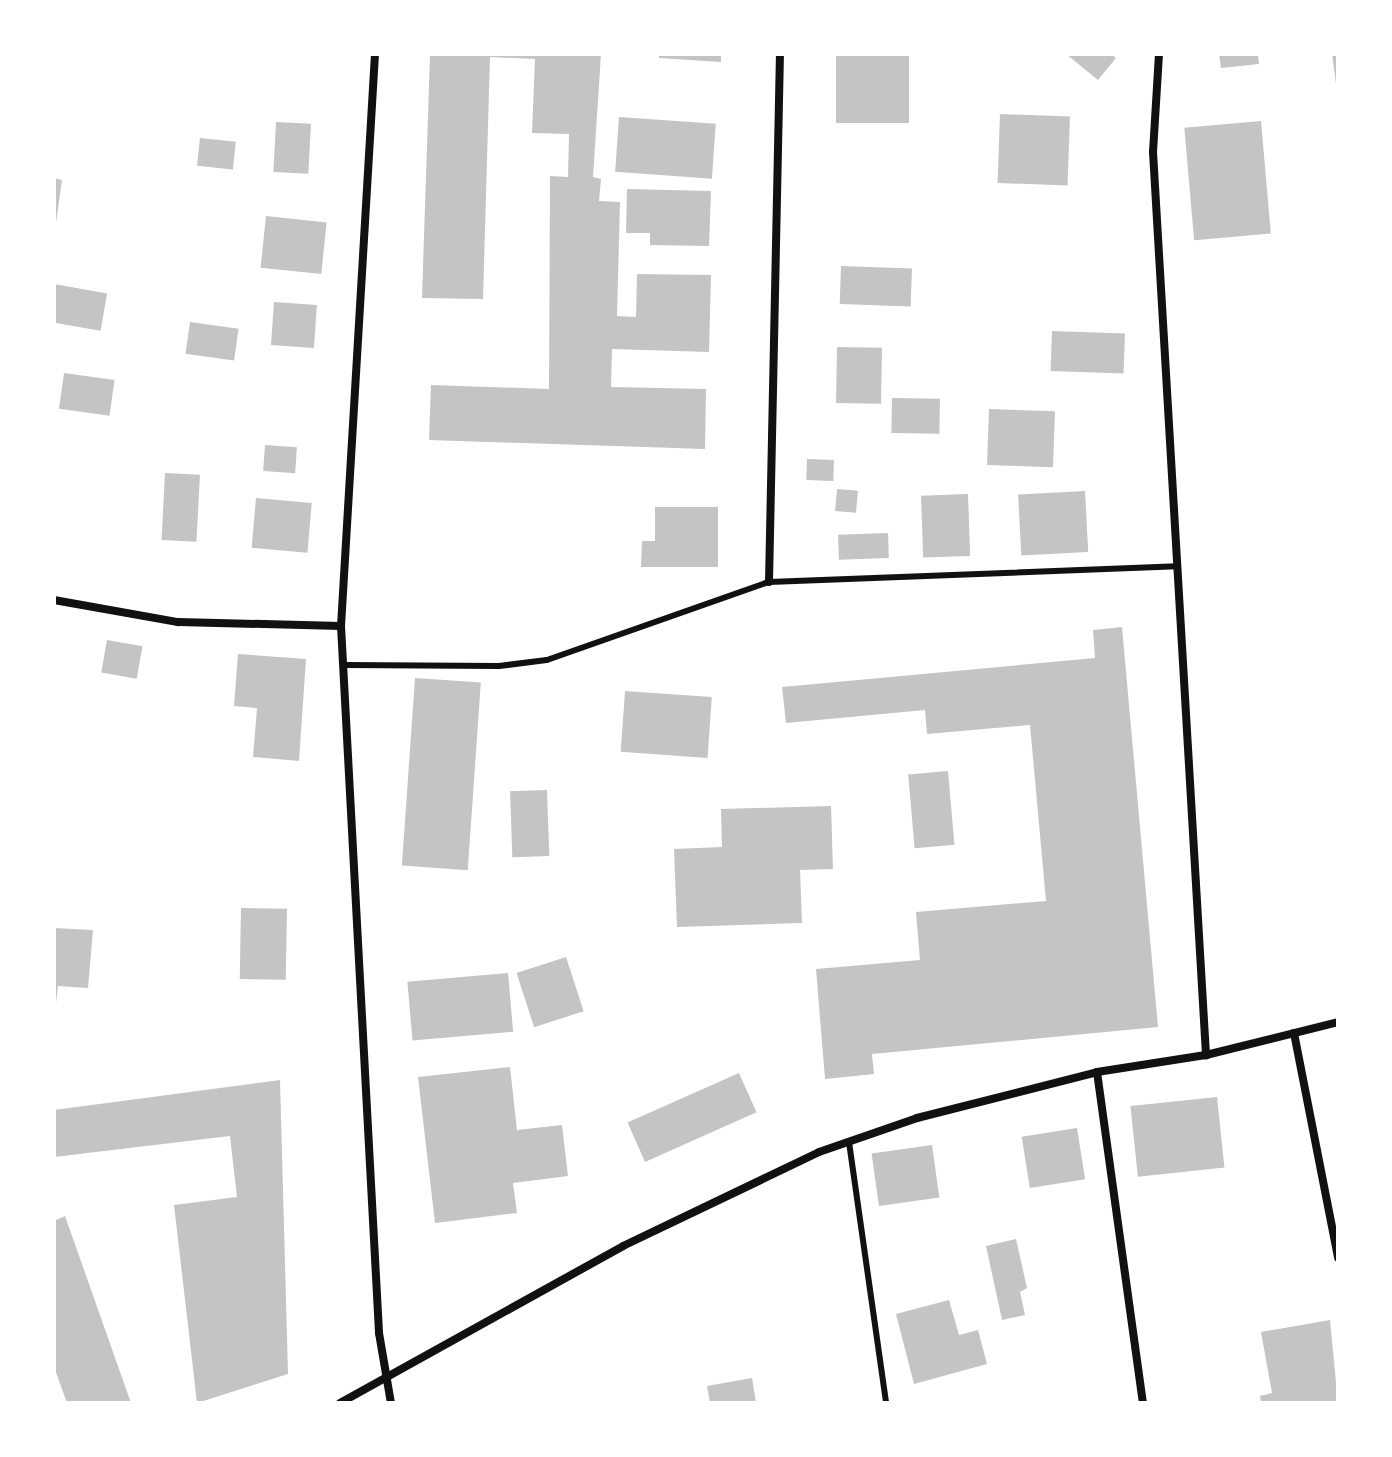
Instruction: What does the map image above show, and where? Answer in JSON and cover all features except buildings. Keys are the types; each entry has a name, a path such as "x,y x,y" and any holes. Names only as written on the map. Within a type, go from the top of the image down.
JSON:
{"street":[{"path":"375,54 341,626 379,1333 391,1403"},
{"path":"769,582 780,54"},
{"path":"1159,54 1153,152 1206,1055"},
{"path":"54,600 178,622 341,626"},
{"path":"340,1403 386,1374 623,1246 849,1142 917,1118 1097,1072 1206,1055 1338,1022"},
{"path":"1294,1033 1338,1258"},
{"path":"1097,1072 1143,1403"}],"lane":[{"path":"344,665 499,666 547,660 769,582 1177,566"},
{"path":"849,1142 886,1403"}]}
